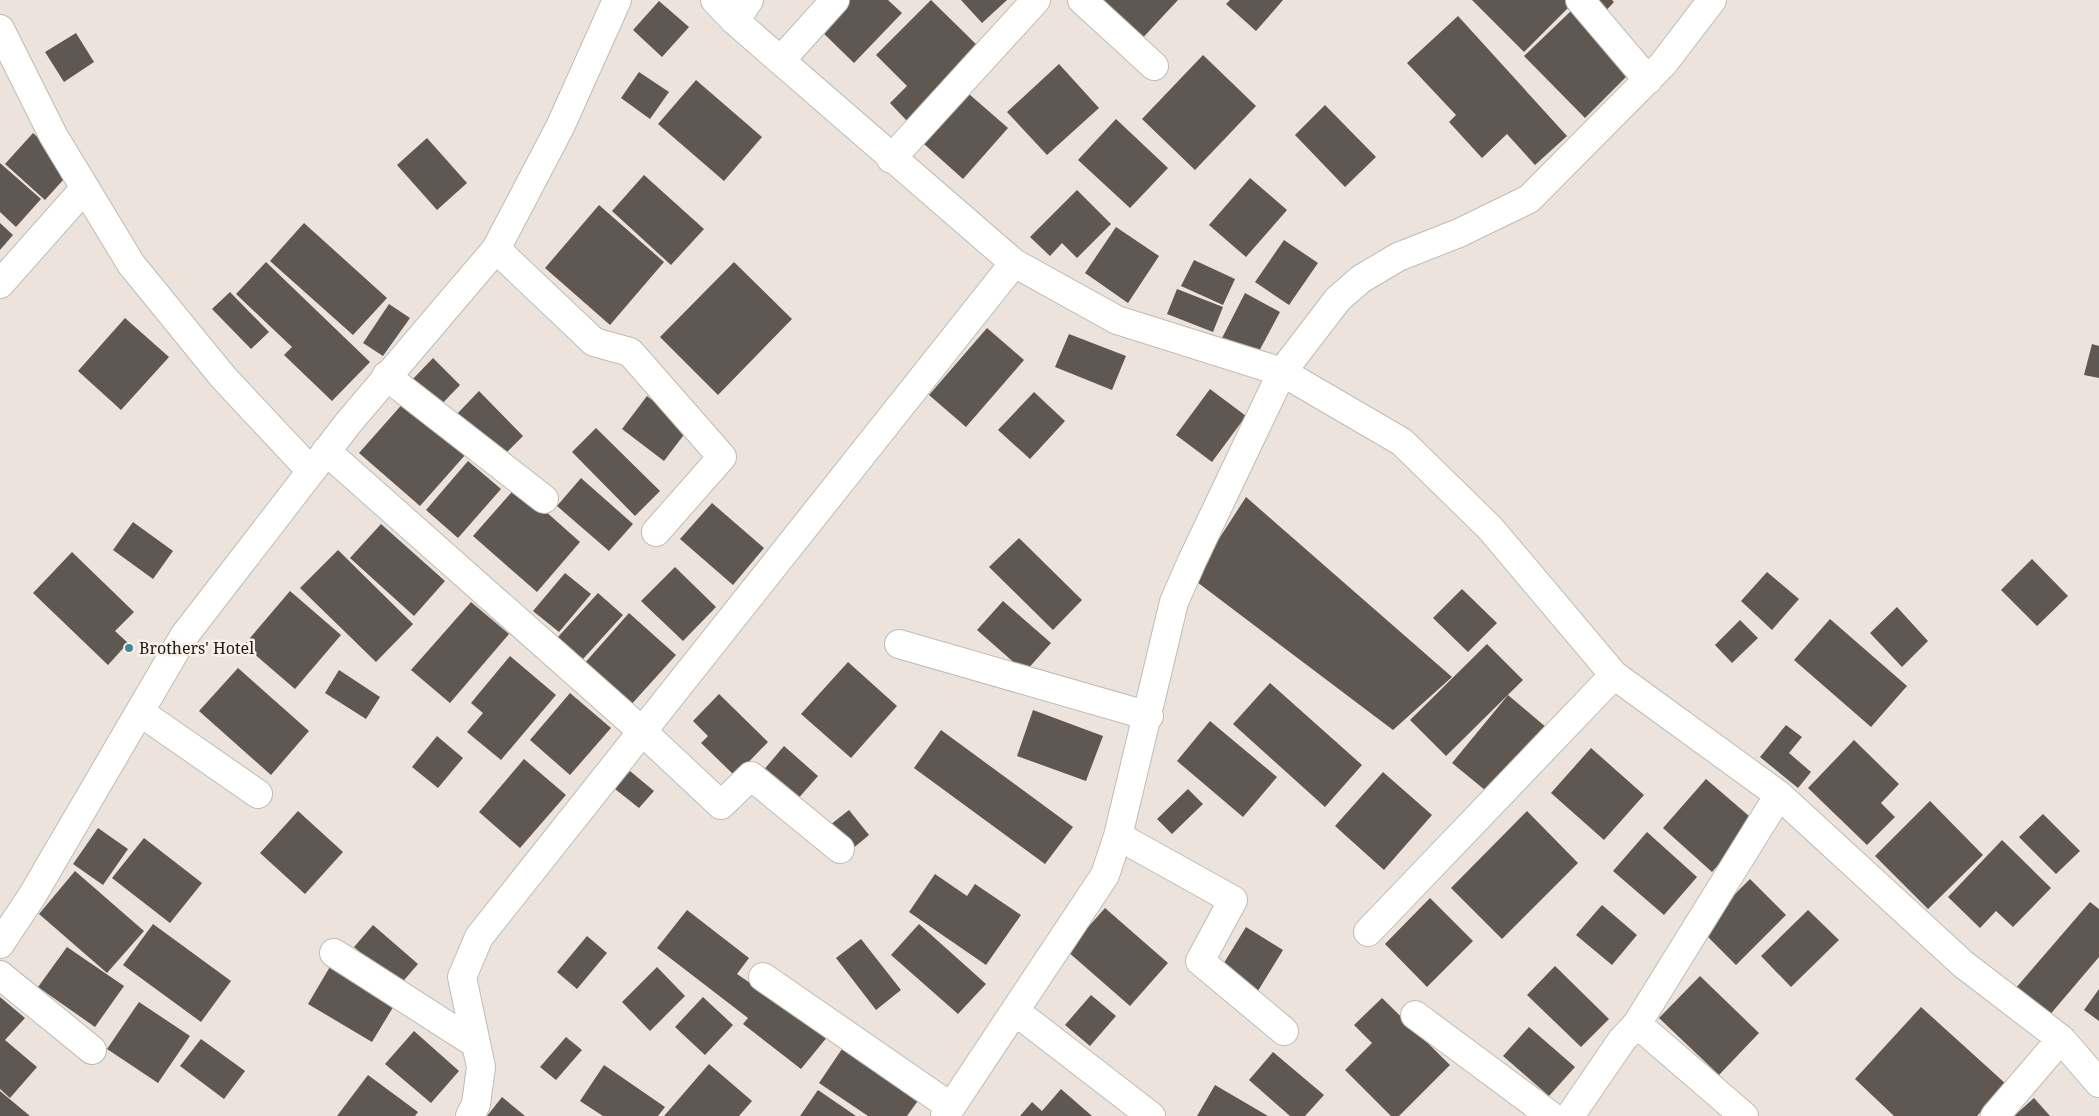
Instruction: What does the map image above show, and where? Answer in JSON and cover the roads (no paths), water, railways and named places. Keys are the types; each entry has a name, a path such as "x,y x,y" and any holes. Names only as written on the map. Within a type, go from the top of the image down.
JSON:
{"street":[{"path":"0,944 32,896 184,636 386,376 496,249 560,127 617,0"},
{"path":"715,0 742,10 781,60 891,158 1014,263 1117,320 1282,372 1402,442 1490,528 1614,675 1779,795 1963,964 2061,1039 2099,1083"},
{"path":"781,60 835,0"},
{"path":"891,158 1036,0"},
{"path":"1082,0 1154,66"},
{"path":"1580,0 1648,80"},
{"path":"763,977 948,1112 1104,876 1118,836 1174,602 1192,560 1282,372 1338,299 1361,279 1398,257 1474,226 1529,198 1663,64 1712,0"},
{"path":"0,29 53,135 131,264 223,377 319,461 643,732 721,805 751,776 840,849"},
{"path":"0,284 85,188"},
{"path":"496,249 594,342 630,352 722,457 656,532"},
{"path":"470,1116 476,1104 481,1067 462,977 478,937 643,732 1014,263"},
{"path":"386,376 544,499"},
{"path":"898,644 1148,716"},
{"path":"1368,932 1614,675"},
{"path":"140,712 258,794"},
{"path":"1570,1116 1622,1040 1637,1024 1779,795"},
{"path":"1118,836 1233,900 1200,961 1284,1031"},
{"path":"334,953 476,1044"},
{"path":"0,975 92,1050"},
{"path":"1015,1011 1152,1116"},
{"path":"1415,1014 1551,1116"},
{"path":"1637,1024 1744,1116"},
{"path":"1995,1116 2061,1039"}],"place":[{"name":"Brothers' Hotel","path":"129,648"}]}
